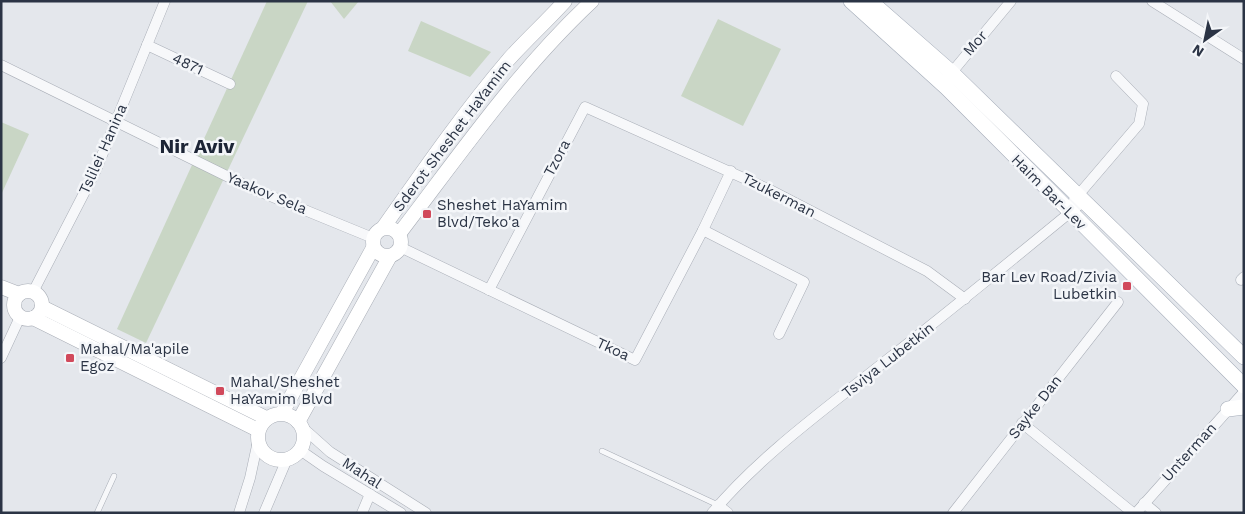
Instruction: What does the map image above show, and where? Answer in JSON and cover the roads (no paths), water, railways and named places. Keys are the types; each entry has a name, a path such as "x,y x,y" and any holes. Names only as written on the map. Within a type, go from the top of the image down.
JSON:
{"main road":[{"name":"Haim Bar-Lev","path":"851,1 947,88 1244,386"},
{"name":"Haim Bar-Lev","path":"870,1 951,72 1244,357"},
{"path":"1228,409 1244,407"}],"street":[{"name":"Tslilei Hanina","path":"26,293 96,170 165,1"},
{"path":"567,1 579,13"},
{"name":"Sderot Sheshet HaYamim","path":"282,413 376,238 438,149 480,95 510,59 567,1"},
{"name":"Sderot Sheshet HaYamim","path":"300,424 396,246 495,107 530,64 592,1"},
{"name":"Mor","path":"947,88 946,83 951,72 1011,1"},
{"path":"1152,1 1244,59"},
{"name":"4871","path":"147,45 230,84"},
{"name":"Yaakov Sela","path":"1,65 251,188 376,238"},
{"name":"Tsviya Lubetkin","path":"715,509 783,442 965,299 1070,213 1139,124 1143,104 1116,76"},
{"name":"Tzukerman","path":"584,106 731,171 927,271 965,299"},
{"name":"Tzora","path":"489,290 584,106"},
{"name":"Tkoa","path":"396,246 635,360 703,230 731,171"},
{"path":"392,229 396,246 380,255 376,238 392,229"},
{"path":"703,230 804,282 779,334"},
{"path":"1,287 40,298 22,311 1,358"},
{"path":"26,293 14,301 22,311 261,430"},
{"name":"Sayke Dan","path":"953,513 1118,302"},
{"name":"Unterman","path":"1135,513 1244,392"},
{"path":"239,513 250,478 261,430 282,413 300,424 304,443 300,450 287,459 264,513"},
{"path":"1022,423 1135,513"},
{"name":"Mahal","path":"300,424 330,452 426,513"},
{"path":"261,430 265,454 272,458 287,459"},
{"name":"Mahal","path":"300,450 401,513"},
{"path":"362,513 370,494"},
{"path":"1144,503 1156,513"},
{"path":"715,509 728,513"}],"lane":[{"path":"602,451 715,509"},
{"path":"97,513 114,476"}],"place":[{"name":"Sheshet HaYamim Blvd/Teko'a","path":"427,214"},
{"name":"Bar Lev Road/Zivia Lubetkin","path":"1127,286"},
{"name":"Mahal/Ma'apile Egoz","path":"70,358"},
{"name":"Mahal/Sheshet HaYamim Blvd","path":"220,391"}],"district":[{"name":"Nir Aviv","path":"197,146"}]}
